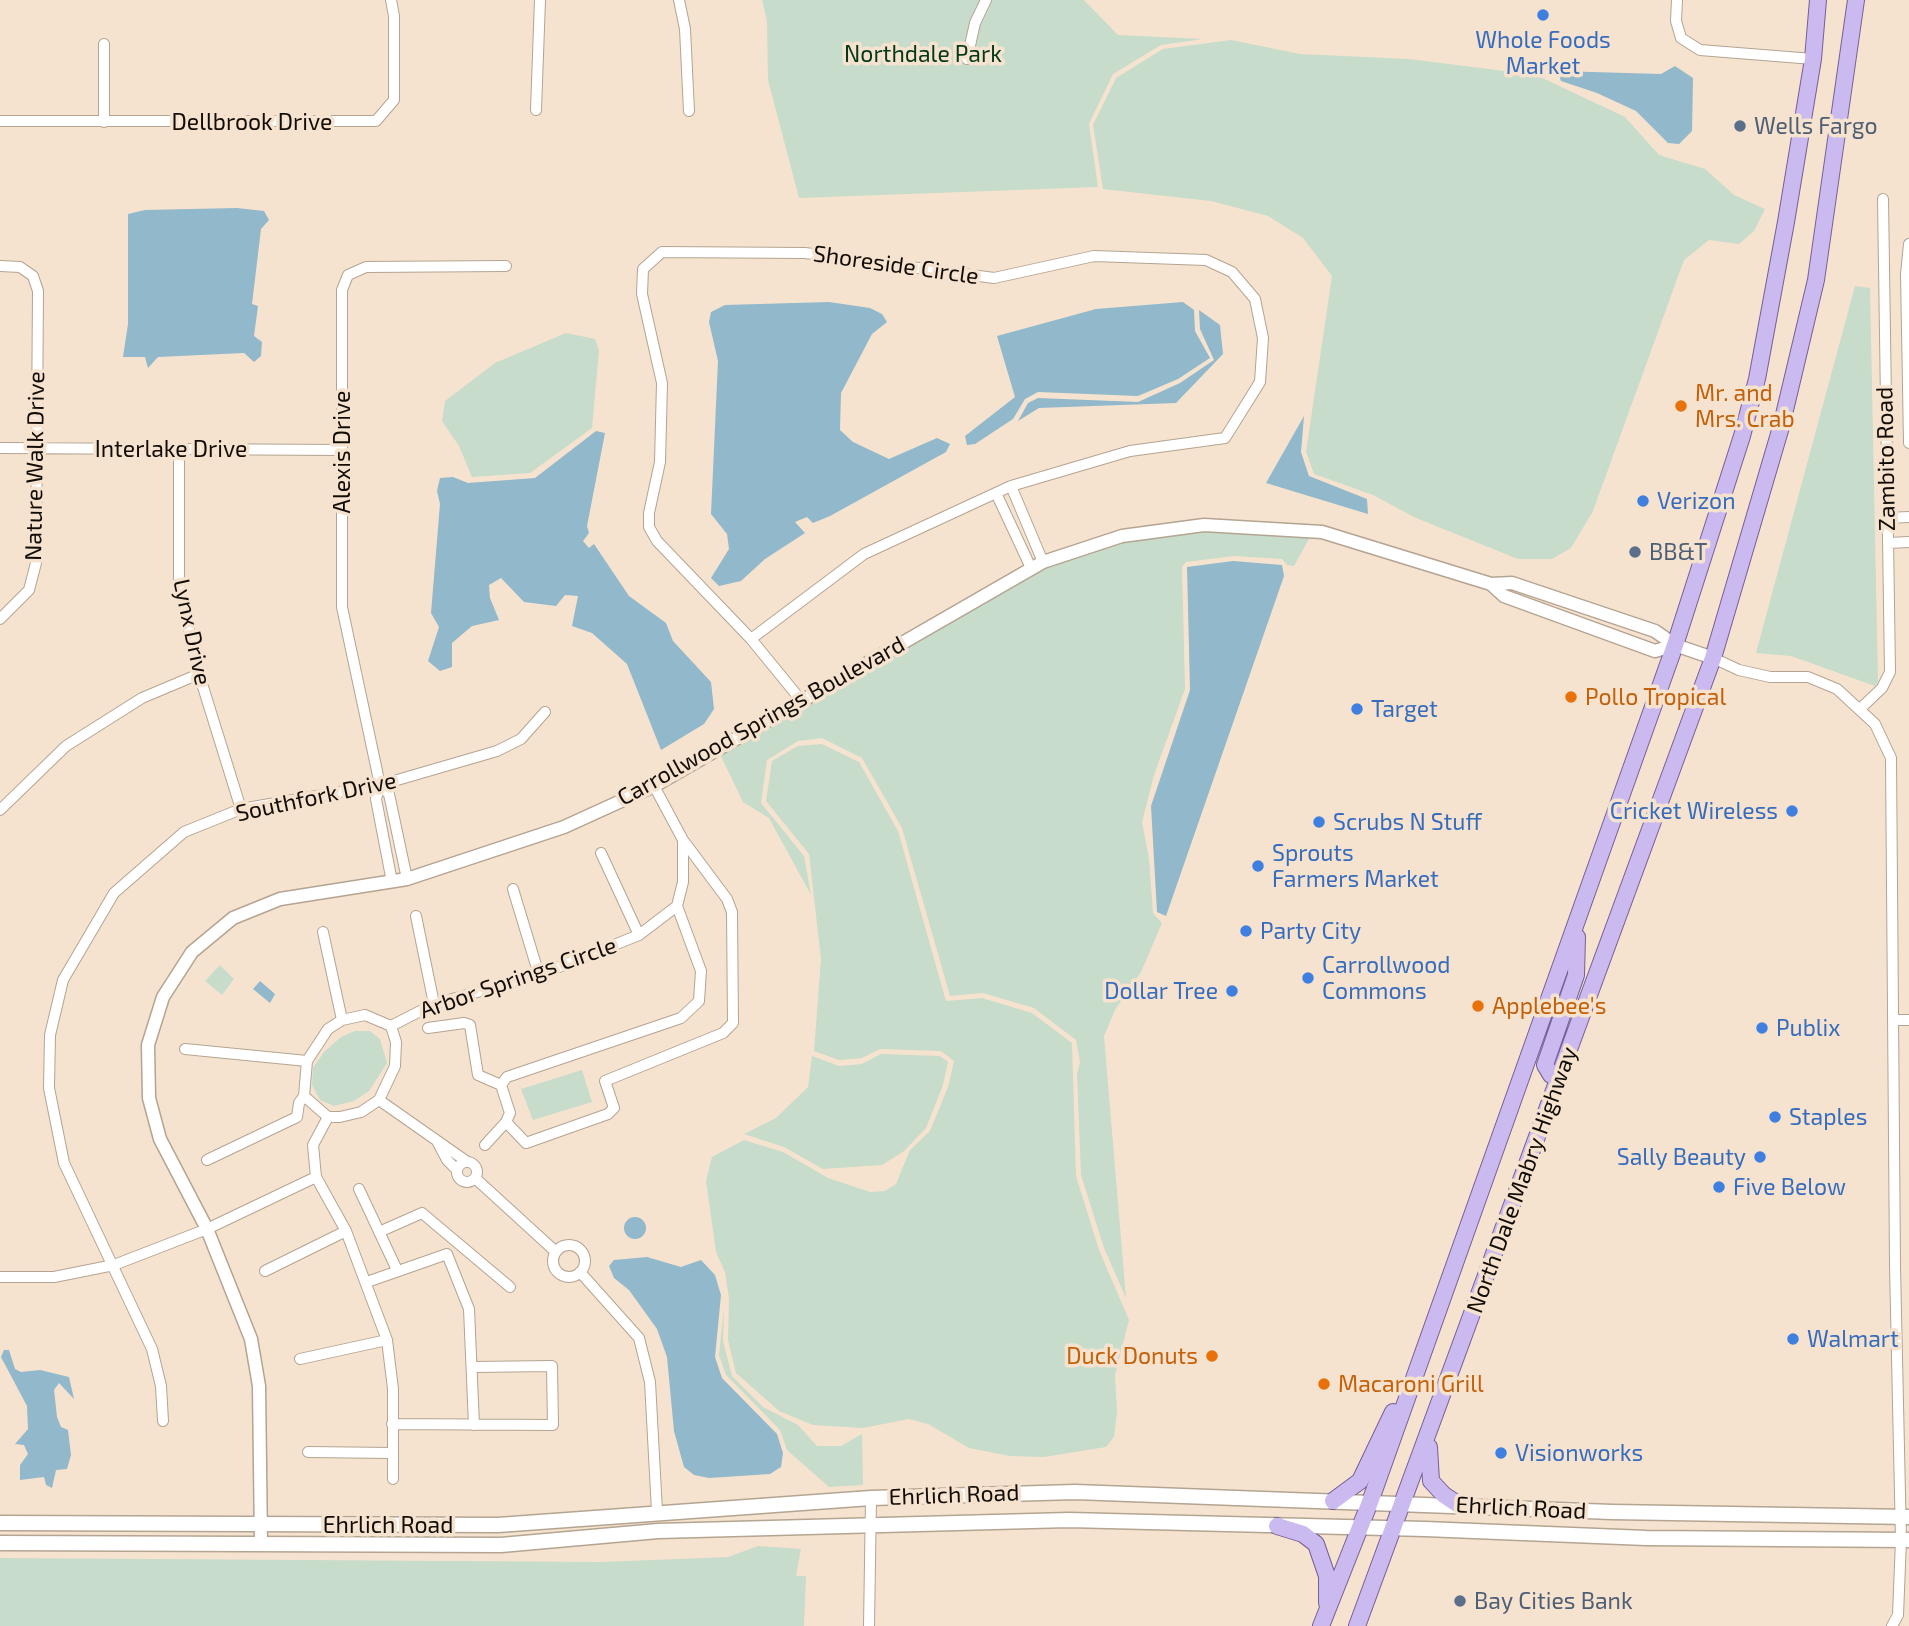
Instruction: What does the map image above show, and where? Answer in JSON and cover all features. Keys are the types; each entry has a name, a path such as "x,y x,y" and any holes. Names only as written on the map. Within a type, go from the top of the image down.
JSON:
{"main road":[{"name":"North Dale Mabry Highway","path":"1321,1626 1361,1528 1675,646 1757,379 1813,59 1818,0"},
{"name":"North Dale Mabry Highway","path":"1357,1626 1713,658 1781,427 1816,280 1851,54 1856,0"},
{"path":"1559,1078 1551,1075 1545,1065 1576,975 1577,921"},
{"path":"1333,1501 1360,1481 1402,1391 1416,1374"},
{"path":"1430,1431 1431,1481 1444,1495 1459,1505"},
{"name":"Ehrlich Road","path":"0,1523 498,1525 657,1511 871,1498 1074,1492 1612,1512 1905,1517"},
{"name":"Ehrlich Road","path":"0,1543 501,1545 658,1531 1069,1520 1395,1528 1646,1538 1905,1540"},
{"path":"1276,1526 1304,1534 1316,1544 1327,1576 1328,1610"}],"street":[{"name":"Dellbrook Drive","path":"0,121 376,121 394,100 394,16 391,0"},
{"path":"536,110 540,0"},
{"path":"680,0 685,29 689,111"},
{"path":"967,59 975,23 986,0"},
{"path":"1678,0 1676,21 1681,37 1700,50 1813,59"},
{"path":"104,44 104,122"},
{"name":"Zambito Road","path":"1861,708 1882,688 1890,672 1883,199"},
{"path":"1909,244 1906,288 1909,443"},
{"name":"Shoreside Circle","path":"751,639 864,554 1011,486 1130,451 1225,438 1260,382 1263,338 1255,299 1232,272 1206,260 1094,256 994,278 806,253 662,251 643,269 642,294 662,383 660,462 649,513 649,527 657,541 751,639 800,699"},
{"name":"Nature Walk Drive","path":"0,266 20,267 33,276 38,291 36,563 29,590 0,619"},
{"name":"Alexis Drive","path":"391,882 376,799 380,785 342,607 342,290 348,275 366,267 506,266"},
{"name":"Interlake Drive","path":"0,448 341,450"},
{"name":"Lynx Drive","path":"178,449 179,586 199,674 241,809"},
{"path":"1011,486 1037,565"},
{"path":"996,493 1037,565"},
{"path":"1887,518 1909,517"},
{"name":"Carrollwood Springs Boulevard","path":"261,1544 257,1366 243,1314 207,1228 160,1139 149,1098 148,1045 163,997 192,952 233,918 280,899 407,879 564,827 654,786 800,699 1037,565 1122,536 1204,525 1287,528 1346,539 1490,584 1512,583 1655,631 1675,646 1713,658"},
{"path":"1888,543 1909,542"},
{"name":"Carrollwood Springs Boulevard","path":"1490,584 1504,596 1535,609 1655,651 1675,646"},
{"path":"1713,658 1739,670 1770,677 1808,677 1837,689 1861,708 1875,724 1891,758 1895,999 1895,1266 1905,1517 1898,1615 1892,1626"},
{"path":"0,810 66,746 142,698 199,674"},
{"name":"Southfork Drive","path":"163,1420 161,1386 152,1349 64,1163 49,1088 50,1035 64,981 114,893 184,832 241,809 380,785 497,751 521,739 545,712"},
{"name":"Alexis Drive","path":"380,785 389,794 407,879"},
{"path":"506,1122 526,1143 608,1114 614,1108 605,1081 723,1033 733,1023 732,912 727,899 682,839 654,786"},
{"path":"428,1028 464,1023 470,1025 478,1075 504,1081 681,1018 699,1001 701,971 677,906 683,882 682,839"},
{"path":"601,853 639,935"},
{"path":"513,889 539,975"},
{"name":"Arbor Springs Circle","path":"391,1026 434,1004 539,975 639,935 677,906"},
{"path":"416,916 434,1004"},
{"path":"323,932 342,1020"},
{"path":"1895,999 1909,999"},
{"path":"207,1160 297,1117 299,1103 304,1096 307,1061 317,1041 342,1020 365,1015 391,1026 396,1042 395,1066 379,1100 361,1112 340,1118 328,1116 304,1096"},
{"path":"1895,1020 1909,1020"},
{"path":"185,1049 307,1061"},
{"path":"485,1145 506,1122 510,1113 504,1081"},
{"path":"379,1100 477,1168 475,1178"},
{"path":"328,1116 313,1145 316,1177 346,1231 387,1340 393,1389 393,1479"},
{"path":"436,1139 447,1160 463,1181 475,1178"},
{"path":"457,1170 467,1161"},
{"path":"0,1277 54,1277 114,1265 207,1228 316,1177"},
{"path":"475,1178 555,1252"},
{"path":"359,1189 397,1270"},
{"path":"379,1232 422,1213 510,1287"},
{"path":"265,1271 346,1231"},
{"path":"367,1282 447,1254 459,1245"},
{"path":"564,1246 579,1249 585,1263 580,1272 571,1277 561,1275 554,1267 555,1252 564,1246"},
{"path":"447,1254 469,1309 474,1367 474,1425"},
{"path":"580,1272 639,1338 650,1382 657,1511"},
{"path":"300,1359 387,1340"},
{"path":"392,1424 553,1425 552,1366 474,1367"},
{"path":"308,1452 392,1453"},
{"path":"869,1626 871,1498"}],"green space":[{"name":"Northdale Park","path":"762,0 1084,0 1118,35 1203,39 1161,45 1113,74 1089,124 1098,187 799,198 768,80 767,21"},
{"path":"1231,40 1300,54 1409,59 1536,75 1625,117 1659,155 1705,169 1734,195 1765,209 1754,231 1739,244 1709,240 1684,260 1593,511 1571,548 1552,559 1518,559 1416,518 1373,495 1314,474 1306,452 1332,276 1303,238 1268,216 1211,201 1103,189 1093,125 1116,78 1163,49"},
{"path":"1855,286 1870,288 1878,682 1875,686 1791,656 1756,653"},
{"path":"566,333 595,339 599,350 592,428 530,473 472,477 459,446 442,421 445,401 495,363"},
{"path":"1204,531 1310,537 1294,566 1287,565 1282,559 1234,556 1186,562 1182,567 1185,689 1154,775 1142,822 1149,859 1153,913 1162,923 1141,972 1115,1010 1104,1036 1126,1298 1104,1248 1081,1175 1077,1074 1080,1062 1076,1040 1034,1008 983,993 950,996 902,828 862,758 822,738 798,741 767,760 761,803 804,856 811,895 769,818 743,802 720,754 1045,568 1123,543"},
{"path":"822,744 859,762 898,831 946,1001 982,998 1032,1013 1072,1043 1076,1176 1099,1250 1129,1320 1115,1375 1117,1412 1114,1437 1106,1447 1044,1457 1010,1456 969,1448 928,1424 909,1419 863,1428 813,1425 779,1411 736,1373 728,1340 729,1298 725,1272 716,1252 706,1181 712,1157 744,1140 783,1152 828,1178 870,1192 885,1191 896,1184 910,1150 930,1131 948,1087 954,1061 941,1051 880,1049 862,1058 839,1060 814,1051 821,959 809,854 766,801 772,761 798,746"},
{"path":"220,965 234,979 222,995 205,981"},
{"path":"355,1031 370,1031 380,1039 387,1063 369,1091 354,1101 334,1106 320,1100 312,1085 313,1068 324,1052 341,1037"},
{"path":"881,1054 940,1056 948,1062 943,1085 926,1128 904,1151 882,1165 823,1169 784,1147 744,1134 776,1118 808,1087 812,1056 839,1066 862,1064"},
{"path":"582,1070 592,1102 533,1120 521,1089"},
{"path":"724,1308 723,1341 732,1376 763,1407 798,1425 817,1446 841,1446 862,1434 863,1485 829,1487 787,1450 780,1430 726,1375 719,1355"},
{"path":"758,1546 801,1549 796,1576 806,1576 804,1626 0,1626 0,1558 602,1562 728,1557"}],"water":[{"path":"1675,66 1693,78 1692,131 1679,144 1668,143 1636,111 1597,93 1561,81 1557,71 1661,74"},
{"path":"237,208 264,211 269,220 261,229 252,304 258,306 254,336 262,342 261,356 254,362 244,353 158,357 148,368 145,357 123,357 128,324 128,214 145,210"},
{"path":"829,302 870,308 882,314 887,322 872,334 841,393 840,430 853,442 889,459 937,438 950,444 946,452 830,516 813,523 807,517 795,522 805,533 765,559 741,581 719,586 711,578 729,549 727,534 711,514 718,361 709,322 711,312 725,305"},
{"path":"1183,302 1194,310 1195,331 1210,358 1178,379 1138,396 1038,392 1025,399 1013,419 975,444 967,445 965,436 1015,397 997,336 1096,309"},
{"path":"1199,310 1220,325 1223,354 1176,403 1039,408 1018,421 1028,403 1038,398 1138,402 1180,383 1214,360 1200,329"},
{"path":"1304,416 1301,452 1309,476 1367,499 1368,514 1266,483"},
{"path":"596,431 605,433 587,526 589,533 583,541 589,548 594,544 629,596 666,623 673,641 711,682 714,709 704,724 661,750 627,664 592,633 572,626 578,596 565,595 556,606 524,602 501,578 489,585 490,598 499,620 472,626 452,643 452,667 440,671 428,661 439,627 431,613 440,504 437,491 440,478 453,477 468,483 535,478"},
{"path":"1233,561 1282,565 1284,576 1166,916 1157,912 1151,806 1190,690 1187,567"},
{"path":"260,981 275,994 270,1003 253,989"},
{"path":"631,1217 639,1217 646,1224 646,1232 639,1239 631,1239 624,1232 624,1224"},
{"path":"647,1257 681,1267 701,1260 715,1275 721,1295 715,1357 722,1378 777,1434 783,1453 781,1467 770,1474 709,1478 694,1475 684,1467 674,1431 667,1357 657,1329 629,1290 614,1278 609,1266 614,1260"},
{"path":"4,1350 9,1350 15,1369 21,1372 40,1370 69,1377 74,1399 59,1383 54,1390 57,1417 61,1427 68,1430 71,1455 67,1469 56,1470 52,1488 46,1485 44,1477 20,1480 20,1465 28,1454 24,1445 15,1444 28,1429 27,1406 1,1357"}],"place":[{"name":"Whole Foods Market","path":"1543,15"},
{"name":"Wells Fargo","path":"1740,126"},
{"name":"Mr. and Mrs. Crab","path":"1681,406"},
{"name":"Verizon","path":"1643,501"},
{"name":"BB&T","path":"1635,552"},
{"name":"Pollo Tropical","path":"1571,697"},
{"name":"Target","path":"1357,709"},
{"name":"Cricket Wireless","path":"1792,811"},
{"name":"Scrubs N Stuff","path":"1319,822"},
{"name":"Sprouts Farmers Market","path":"1258,866"},
{"name":"Party City","path":"1246,931"},
{"name":"Carrollwood Commons","path":"1308,978"},
{"name":"Dollar Tree","path":"1232,991"},
{"name":"Applebee's","path":"1478,1006"},
{"name":"Publix","path":"1762,1028"},
{"name":"Staples","path":"1775,1117"},
{"name":"Sally Beauty","path":"1760,1157"},
{"name":"Five Below","path":"1719,1187"},
{"name":"Walmart","path":"1793,1339"},
{"name":"Duck Donuts","path":"1212,1356"},
{"name":"Macaroni Grill","path":"1324,1384"},
{"name":"Visionworks","path":"1501,1453"},
{"name":"Bay Cities Bank","path":"1460,1601"}]}
